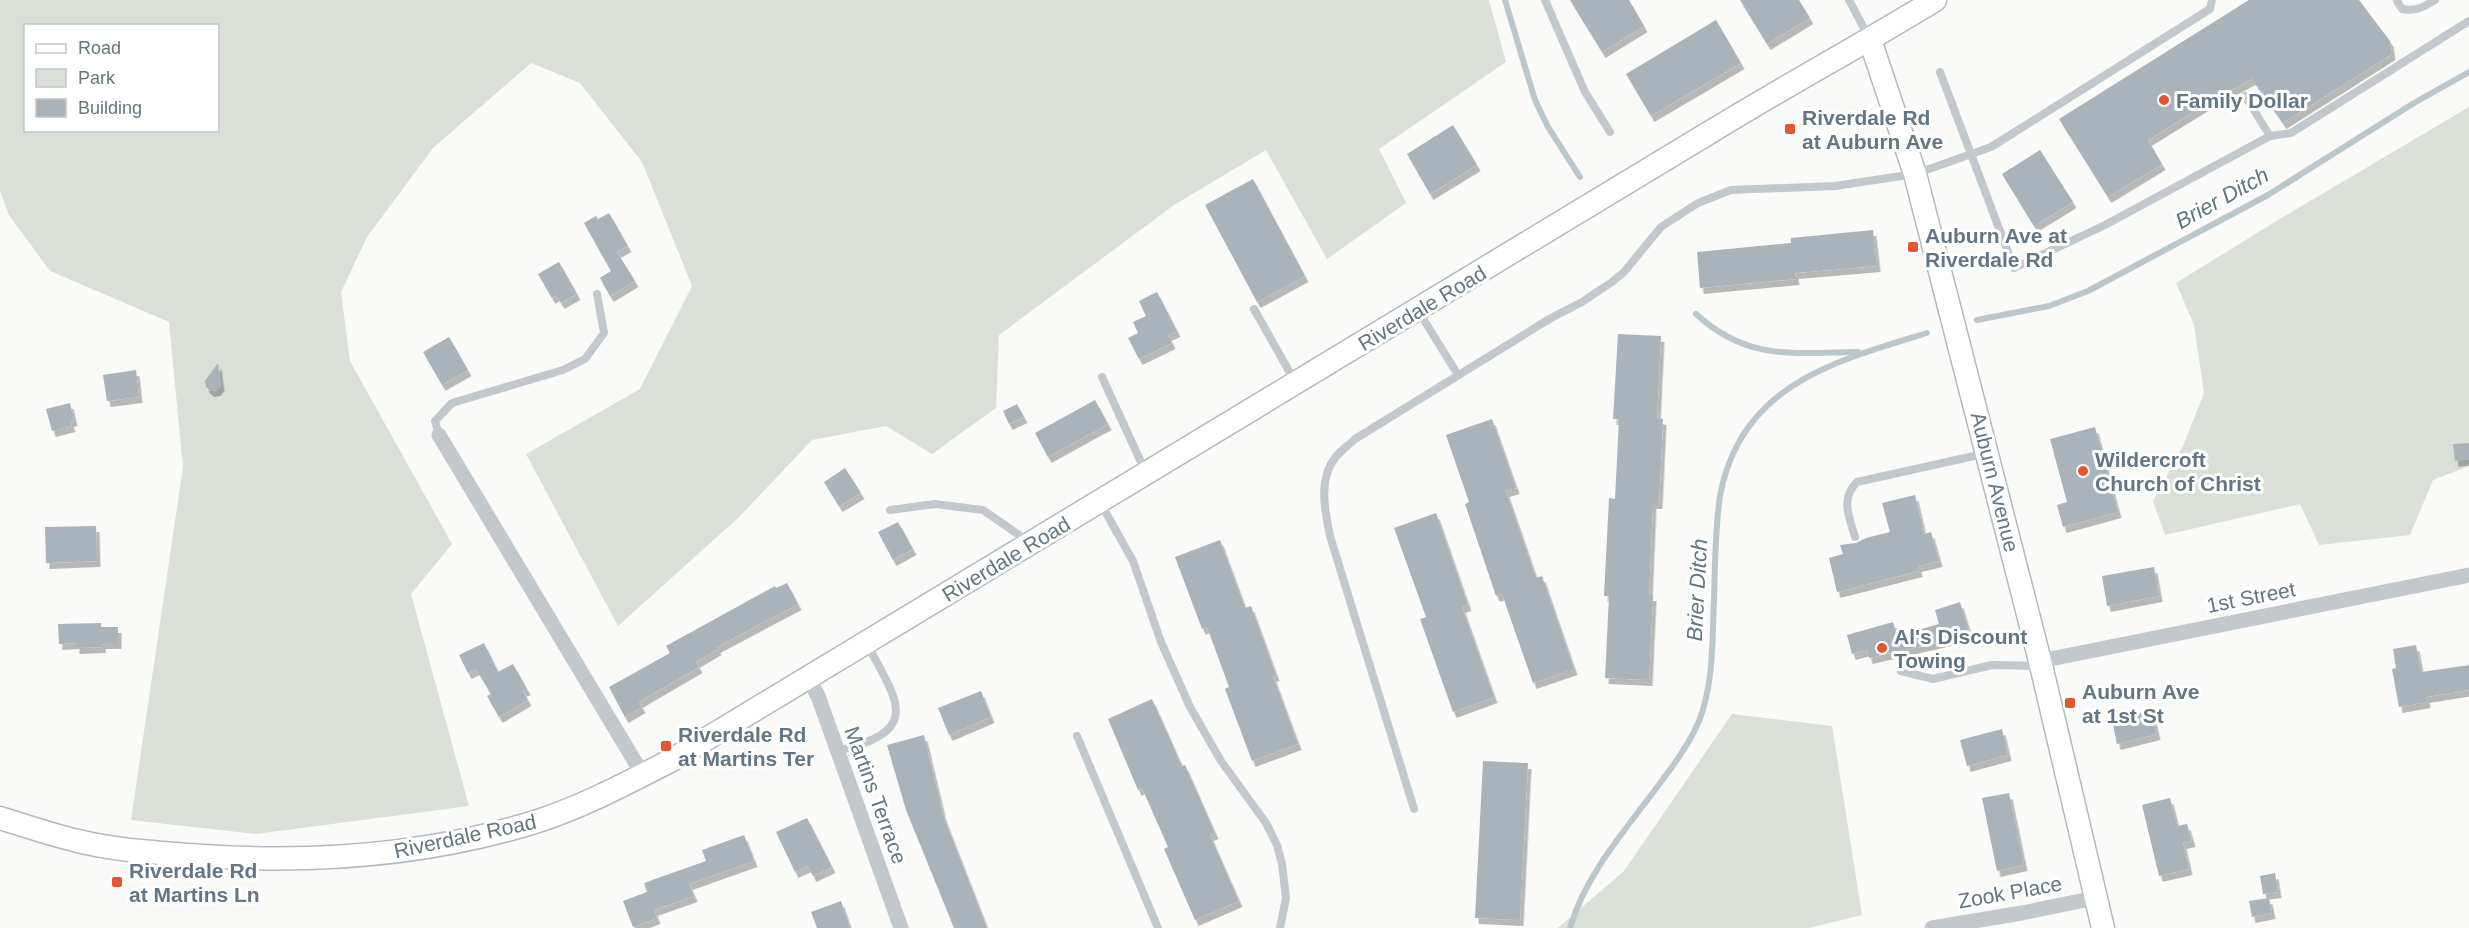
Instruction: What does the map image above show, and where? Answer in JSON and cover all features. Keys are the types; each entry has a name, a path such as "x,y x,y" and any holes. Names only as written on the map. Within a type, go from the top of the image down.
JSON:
{"main road":[{"name":"Riverdale Road","path":"0,818 80,842 120,849 270,860 347,857 444,845 496,833 572,808 670,761 1418,311 1723,124 1935,0"},
{"name":"Auburn Avenue","path":"1870,40 1916,174 2041,664 2103,928"}],"street":[{"path":"439,435 643,775"},
{"name":"1st Street","path":"2041,664 2469,575"},
{"name":"Martins Terrace","path":"808,678 818,696 901,928"},
{"name":"Zook Place","path":"1932,928 2095,898"}],"lane":[{"path":"1545,0 1585,92 1610,132"},
{"path":"1849,0 1870,40"},
{"path":"1414,809 1330,536 1324,496 1328,472 1334,459 1355,439 1612,282 1624,272 1661,227 1698,203 1731,190 1835,186 1916,174 1991,147 2210,9 2212,0"},
{"path":"2397,1 2402,9 2408,10 2420,9 2435,0"},
{"path":"1940,72 1973,153 2014,268 2105,225 2270,136 2291,133 2469,21"},
{"path":"2245,96 2270,136"},
{"path":"439,435 435,421 452,403 563,370 585,359 604,333 597,294"},
{"path":"1254,309 1297,384"},
{"path":"1418,311 1458,375"},
{"path":"1101,377 1147,474"},
{"path":"1855,537 1846,503 1849,490 1857,482 1987,453"},
{"path":"1100,502 1133,561 1161,642 1190,707 1221,761 1266,823 1277,844 1286,898 1280,928"},
{"path":"890,510 935,504 983,510 1019,535 1029,546"},
{"path":"837,751 859,746 881,736 893,726 896,720 895,696 866,643"},
{"path":"1901,671 1933,679 1992,665 2041,664"},
{"path":"1077,735 1158,928"}],"green space":[{"path":"0,0 1489,0 1506,62 1379,149 1406,203 1327,259 1266,150 1174,205 999,335 996,408 932,454 886,426 812,440 738,518 618,626 526,454 640,389 692,286 642,162 580,83 531,63 433,148 367,237 341,292 350,361 452,544 411,594 469,806 256,834 131,820 183,467 169,322 50,271 9,215 0,191"},
{"path":"2469,107 2469,466 2433,480 2410,535 2319,545 2300,504 2165,535 2153,501 2183,446 2204,393 2194,325 2176,283"},
{"path":"1732,714 1832,726 1862,915 1809,928 1558,928 1624,871"}],"building":[{"path":"1570,0 1629,0 1644,26 1602,52"},
{"path":"1740,0 1799,0 1810,18 1767,44"},
{"path":"2249,0 2359,0 2390,41 2392,54 2283,123 2252,79 2148,140 2162,164 2108,197 2059,119"},
{"path":"1716,20 1741,63 1651,116 1626,74"},
{"path":"1453,125 1477,165 1430,194 1407,154"},
{"path":"2040,150 2073,202 2034,226 2002,174"},
{"path":"1253,179 1305,276 1257,302 1205,205"},
{"path":"609,213 628,246 617,252 635,281 610,296 600,278 611,271 584,223 596,216 598,219"},
{"path":"1873,230 1877,266 1795,273 1796,279 1700,288 1697,252 1791,243 1791,238"},
{"path":"559,262 577,294 561,303 556,295 552,298 538,274"},
{"path":"1157,292 1177,331 1168,335 1172,343 1139,359 1128,338 1138,333 1133,322 1146,316 1139,301"},
{"path":"1618,334 1661,336 1657,418 1663,419 1659,503 1653,503 1649,595 1653,595 1649,680 1605,678 1609,596 1604,596 1609,498 1615,499 1619,419 1613,419"},
{"path":"449,337 468,370 442,385 423,352"},
{"path":"218,363 221,385 217,390 211,391 206,387 205,381"},
{"path":"136,370 139,397 107,401 103,375"},
{"path":"1095,400 1108,424 1048,457 1035,433"},
{"path":"70,403 74,420 70,421 72,426 52,431 46,409"},
{"path":"1017,404 1024,417 1009,424 1003,411"},
{"path":"1492,419 1516,488 1506,491 1536,578 1542,576 1574,669 1533,683 1502,594 1496,596 1465,504 1469,502 1446,435"},
{"name":"Wildercroft Church of Christ","path":"2095,427 2118,512 2063,527 2057,505 2067,502 2050,439"},
{"path":"2469,443 2469,459 2455,461 2453,444"},
{"path":"845,468 861,493 839,506 824,482"},
{"path":"1915,495 1924,534 1931,532 1939,561 1918,566 1919,571 1837,592 1829,558 1843,554 1840,545 1856,543 1890,532 1882,503"},
{"path":"1436,513 1468,605 1462,607 1494,697 1453,712 1420,619 1426,617 1394,528"},
{"path":"898,522 913,549 893,560 878,532"},
{"path":"96,526 97,561 46,563 45,527"},
{"path":"1220,540 1245,608 1251,606 1298,744 1252,761 1225,689 1229,687 1207,627 1202,629 1175,557"},
{"path":"2154,567 2159,596 2107,606 2102,576"},
{"path":"787,583 798,604 717,647 718,649 696,662 699,667 639,702 642,707 625,717 609,687 670,653 666,646 775,586 776,588"},
{"path":"1960,602 1970,635 1869,658 1867,650 1852,654 1847,635 1893,622 1897,636 1939,624 1935,610"},
{"path":"101,623 101,627 118,627 118,643 102,643 102,647 76,648 76,643 59,644 58,624"},
{"path":"484,643 498,672 513,664 527,689 523,691 528,700 499,717 487,696 491,694 476,669 468,673 459,655"},
{"path":"2416,645 2421,672 2469,665 2469,690 2426,697 2427,702 2399,707 2392,669 2396,668 2393,649"},
{"path":"981,691 991,717 949,735 938,708"},
{"path":"1152,699 1215,833 1210,835 1239,901 1195,920 1164,849 1168,847 1142,788 1138,790 1108,719"},
{"path":"2144,712 2144,714 2152,712 2157,734 2117,744 2112,720"},
{"path":"2002,729 2008,755 1967,766 1960,740"},
{"path":"924,735 943,815 987,928 954,928 906,810 887,745"},
{"path":"1483,761 1528,763 1520,920 1475,918"},
{"path":"2009,793 2024,865 1997,871 1982,798"},
{"path":"2170,798 2177,826 2187,824 2192,841 2183,843 2189,869 2159,876 2142,805"},
{"path":"807,818 832,867 813,876 808,866 795,872 776,832"},
{"path":"744,835 754,861 689,884 694,896 654,910 657,918 633,927 623,901 647,892 644,883 706,861 702,850"},
{"path":"2275,873 2278,892 2263,894 2260,876"},
{"path":"2269,898 2272,913 2252,917 2249,901"},
{"path":"841,901 850,928 817,928 811,912"}],"waterway":[{"path":"1505,0 1535,100 1548,127 1580,177"},
{"name":"Brier Ditch","path":"1977,320 2049,306 2088,291 2268,195 2414,103 2469,72"},
{"path":"1696,314 1715,329 1734,340 1753,347 1792,353 1858,352"},
{"name":"Brier Ditch","path":"1570,928 1577,907 1598,868 1678,758 1692,736 1704,707 1711,662 1716,535 1720,496 1731,458 1748,428 1770,403 1796,383 1859,355 1927,333"}],"place":[{"name":"Family Dollar","path":"2164,100"},
{"name":"Riverdale Rd at Auburn Ave","path":"1790,129"},
{"name":"Auburn Ave at Riverdale Rd","path":"1913,247"},
{"name":"Wildercroft Church of Christ","path":"2083,471"},
{"name":"Al's Discount Towing","path":"1882,648"},
{"name":"Auburn Ave at 1st St","path":"2070,703"},
{"name":"Riverdale Rd at Martins Ter","path":"666,746"},
{"name":"Riverdale Rd at Martins Ln","path":"117,882"}]}
